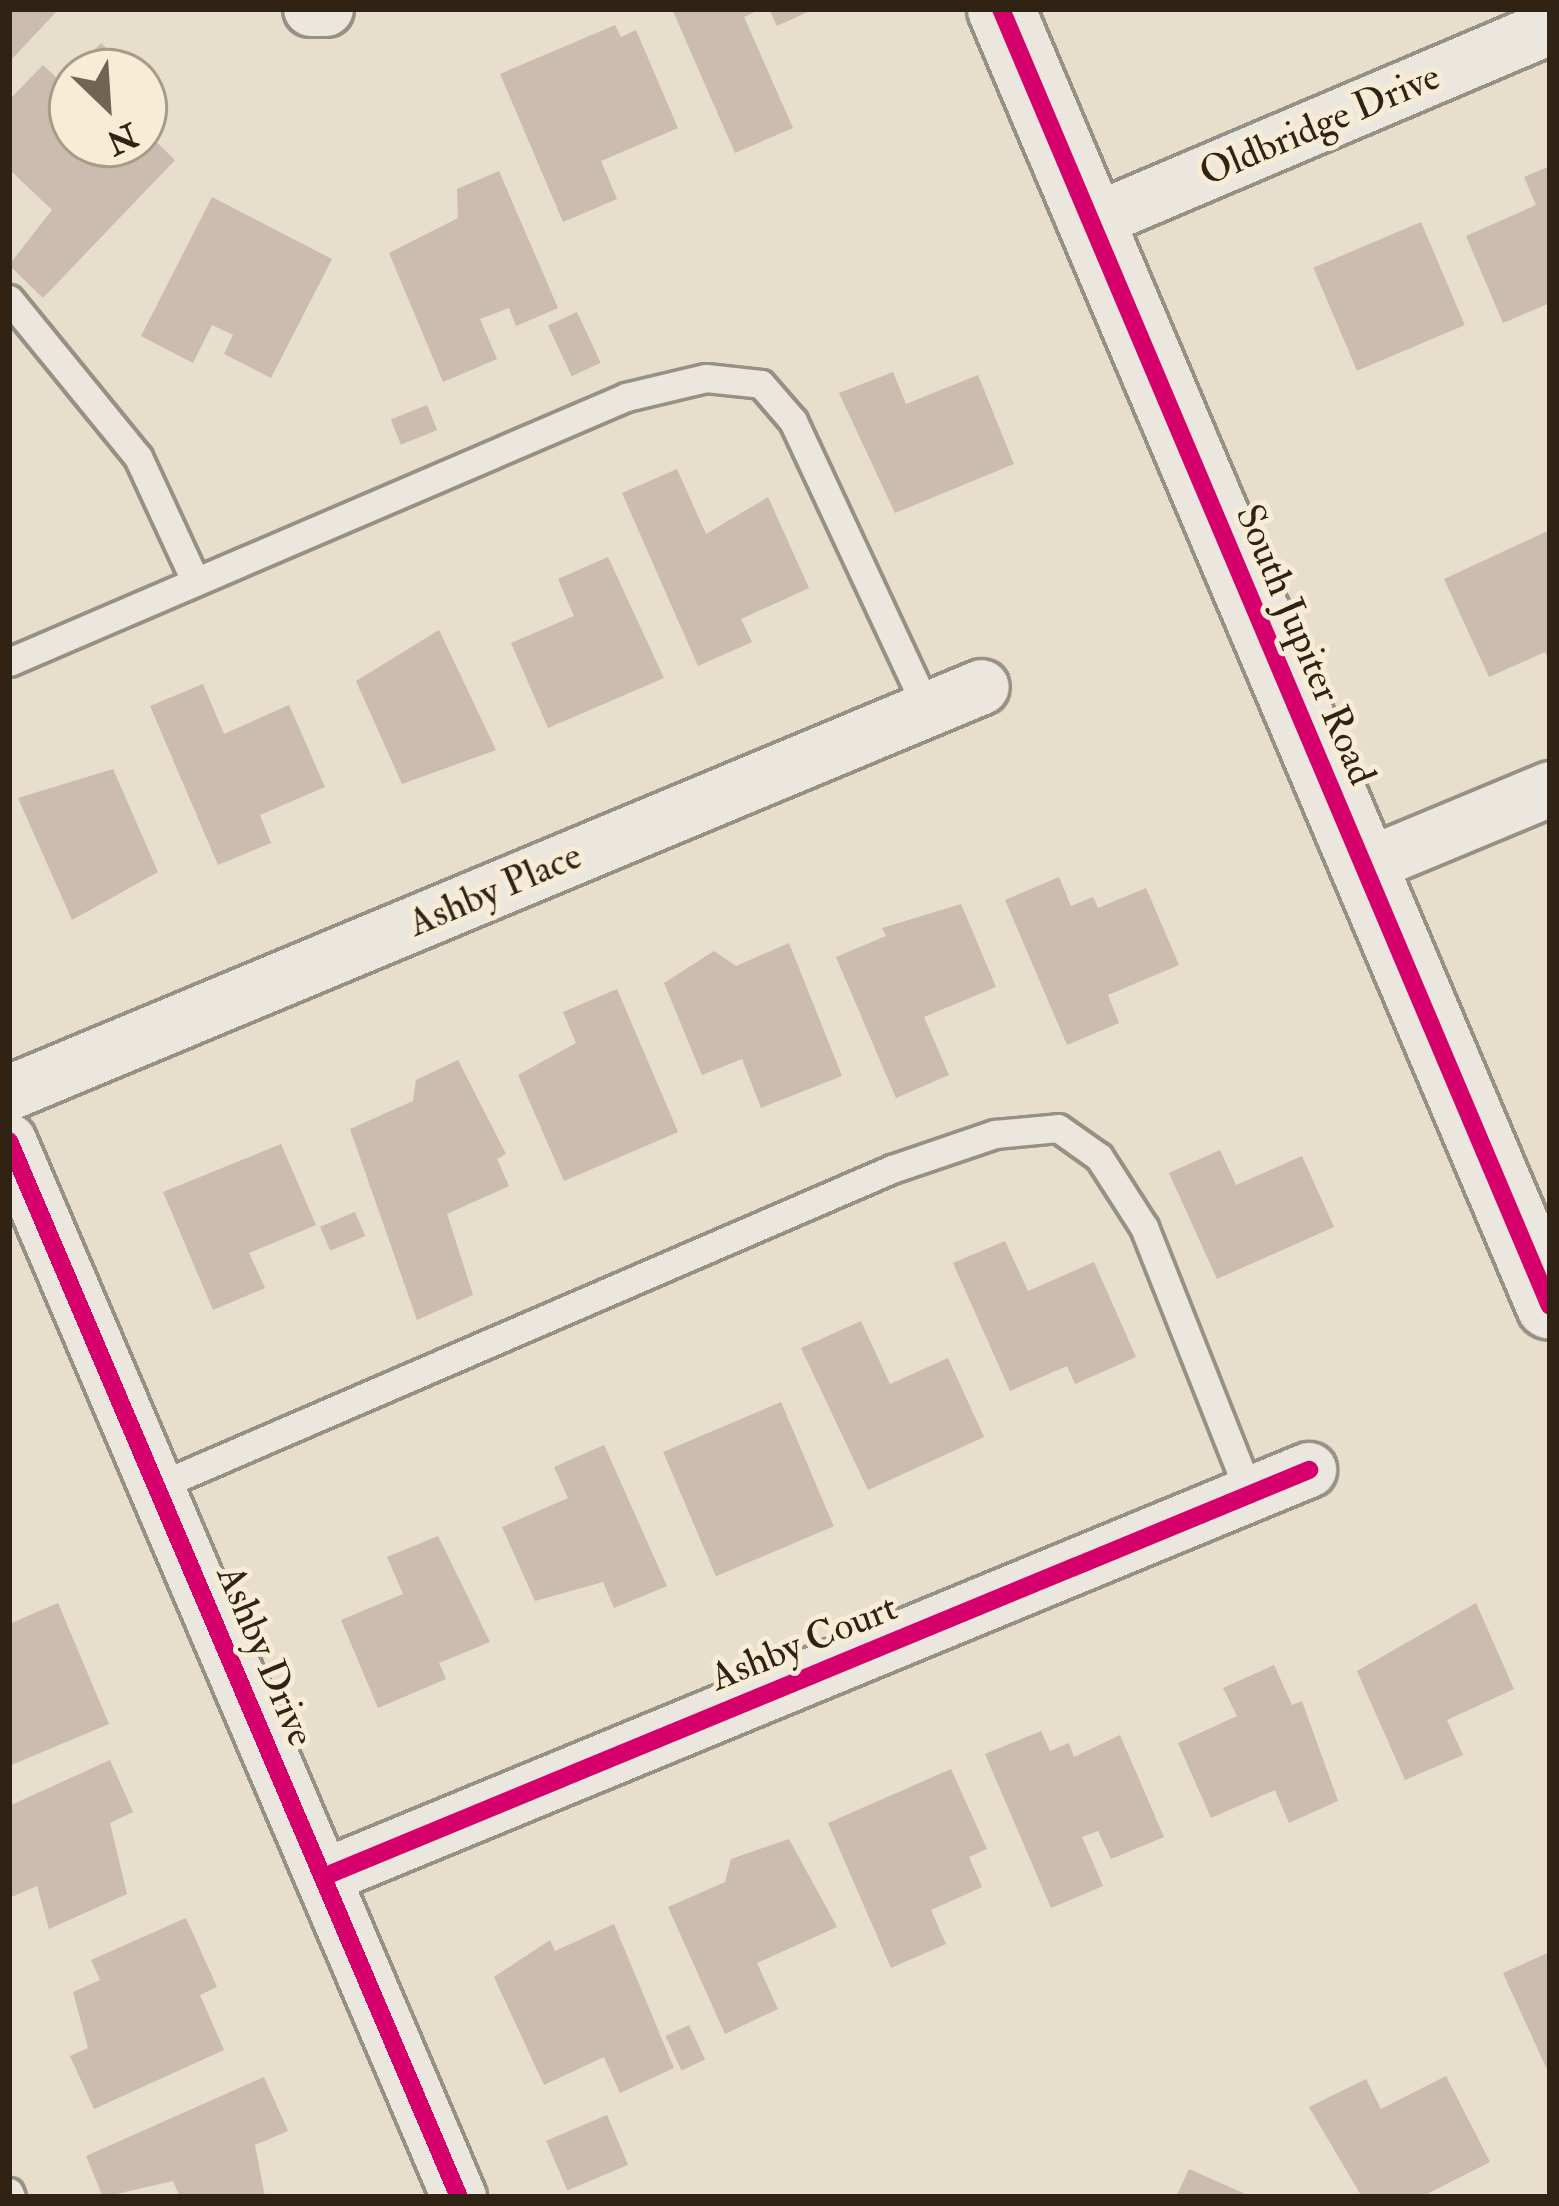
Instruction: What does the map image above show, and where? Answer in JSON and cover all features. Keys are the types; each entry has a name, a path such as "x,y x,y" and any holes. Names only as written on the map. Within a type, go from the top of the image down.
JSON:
{"street":[{"name":"South Jupiter Road","path":"1001,9 1550,1306"},
{"name":"Oldbridge Drive","path":"1089,223 1550,27"},
{"name":"Ashby Place","path":"9,1093 982,687"},
{"path":"1363,867 1550,789"},
{"name":"Ashby Drive","path":"9,1141 459,2197"},
{"name":"Ashby Court","path":"323,1877 1310,1470"}],"lane":[{"path":"9,299 138,457 194,578"},
{"path":"9,662 194,578 626,398 706,379 761,384 793,421 928,710"},
{"path":"156,1486 892,1169 995,1134 1058,1128 1100,1157 1144,1227 1250,1495"}],"building":[{"path":"9,9 59,9 9,62"},
{"path":"672,9 761,9 744,17 793,128 735,153"},
{"path":"769,9 814,9 777,26"},
{"path":"615,25 621,37 636,30 678,128 601,161 617,199 563,222 500,74"},
{"path":"43,65 48,70 48,168 167,168 43,298 9,265 52,210 9,169 9,100"},
{"path":"1550,166 1550,303 1503,323 1466,236 1536,205 1524,177"},
{"path":"499,171 558,308 516,326 509,308 480,319 497,359 443,382 389,253 458,218 457,189"},
{"path":"212,197 332,259 271,378 224,354 233,335 212,325 193,363 141,336"},
{"path":"1421,222 1465,325 1357,371 1313,268"},
{"path":"577,312 601,363 572,376 548,326"},
{"path":"893,372 906,404 978,375 1014,464 895,513 839,393"},
{"path":"427,405 437,430 401,445 391,420"},
{"path":"677,469 706,534 768,497 809,588 741,619 752,642 698,666 622,493"},
{"path":"1550,530 1550,663 1545,652 1489,677 1444,579"},
{"path":"608,557 664,678 548,728 511,643 574,616 558,579"},
{"path":"439,630 496,750 402,784 356,681"},
{"path":"203,684 224,734 289,705 325,787 260,815 271,843 218,865 150,706"},
{"path":"113,769 158,872 72,920 18,798"},
{"path":"1059,877 1071,906 1093,897 1098,908 1146,888 1179,965 1108,995 1119,1023 1067,1045 1005,900"},
{"path":"961,904 996,987 924,1017 949,1075 896,1098 836,957 886,936 882,928"},
{"path":"789,943 842,1076 761,1108 742,1059 702,1075 664,983 714,951 736,966"},
{"path":"617,989 678,1132 564,1181 518,1075 576,1043 563,1012"},
{"path":"458,1060 506,1154 497,1159 509,1186 447,1214 473,1295 417,1320 350,1129 413,1101 416,1080"},
{"path":"281,1144 316,1225 249,1253 265,1288 213,1310 163,1192"},
{"path":"1220,1150 1236,1185 1302,1156 1334,1227 1217,1279 1169,1173"},
{"path":"355,1212 365,1236 330,1251 320,1227"},
{"path":"1005,1241 1028,1291 1094,1262 1136,1357 1075,1384 1067,1366 1010,1391 953,1263"},
{"path":"861,1321 890,1384 948,1358 984,1437 868,1490 801,1348"},
{"path":"781,1402 834,1526 716,1576 663,1452"},
{"path":"604,1445 667,1586 614,1608 603,1582 535,1601 502,1527 568,1498 554,1467"},
{"path":"438,1536 490,1642 439,1663 446,1679 378,1708 341,1620 403,1594 387,1557"},
{"path":"58,1603 109,1724 9,1766 9,1624"},
{"path":"1476,1603 1514,1689 1447,1720 1463,1755 1405,1780 1357,1671"},
{"path":"1274,1665 1292,1705 1302,1701 1338,1801 1289,1823 1275,1790 1211,1818 1178,1743 1237,1716 1223,1688"},
{"path":"1041,1731 1050,1751 1069,1743 1074,1757 1120,1735 1164,1837 1111,1859 1098,1831 1082,1837 1103,1886 1051,1908 985,1754"},
{"path":"110,1760 133,1812 110,1823 127,1894 49,1929 37,1886 9,1898 9,1806"},
{"path":"951,1769 987,1849 969,1857 982,1887 931,1910 946,1944 891,1968 828,1823"},
{"path":"789,1839 837,1927 757,1963 778,2009 725,2034 668,1907 725,1882 731,1859"},
{"path":"186,1918 217,1987 200,1995 224,2050 94,2109 70,2056 88,2048 73,1992 100,1980 91,1960"},
{"path":"614,1924 674,2068 620,2093 604,2057 544,2085 494,1977 550,1940 555,1951"},
{"path":"1550,1952 1550,2076 1503,1973"},
{"path":"689,2025 705,2059 681,2070 665,2036"},
{"path":"1446,2076 1490,2162 1421,2197 1362,2197 1309,2107 1366,2079 1381,2109"},
{"path":"264,2077 288,2131 255,2145 265,2197 180,2197 173,2181 103,2197 86,2156"},
{"path":"607,2115 628,2165 567,2190 546,2141"},
{"path":"1189,2169 1252,2197 1176,2197"}],"cycle path":[{"path":"1001,9 1550,1306"},
{"path":"9,1141 459,2197"},
{"path":"323,1877 1309,1470"}]}
